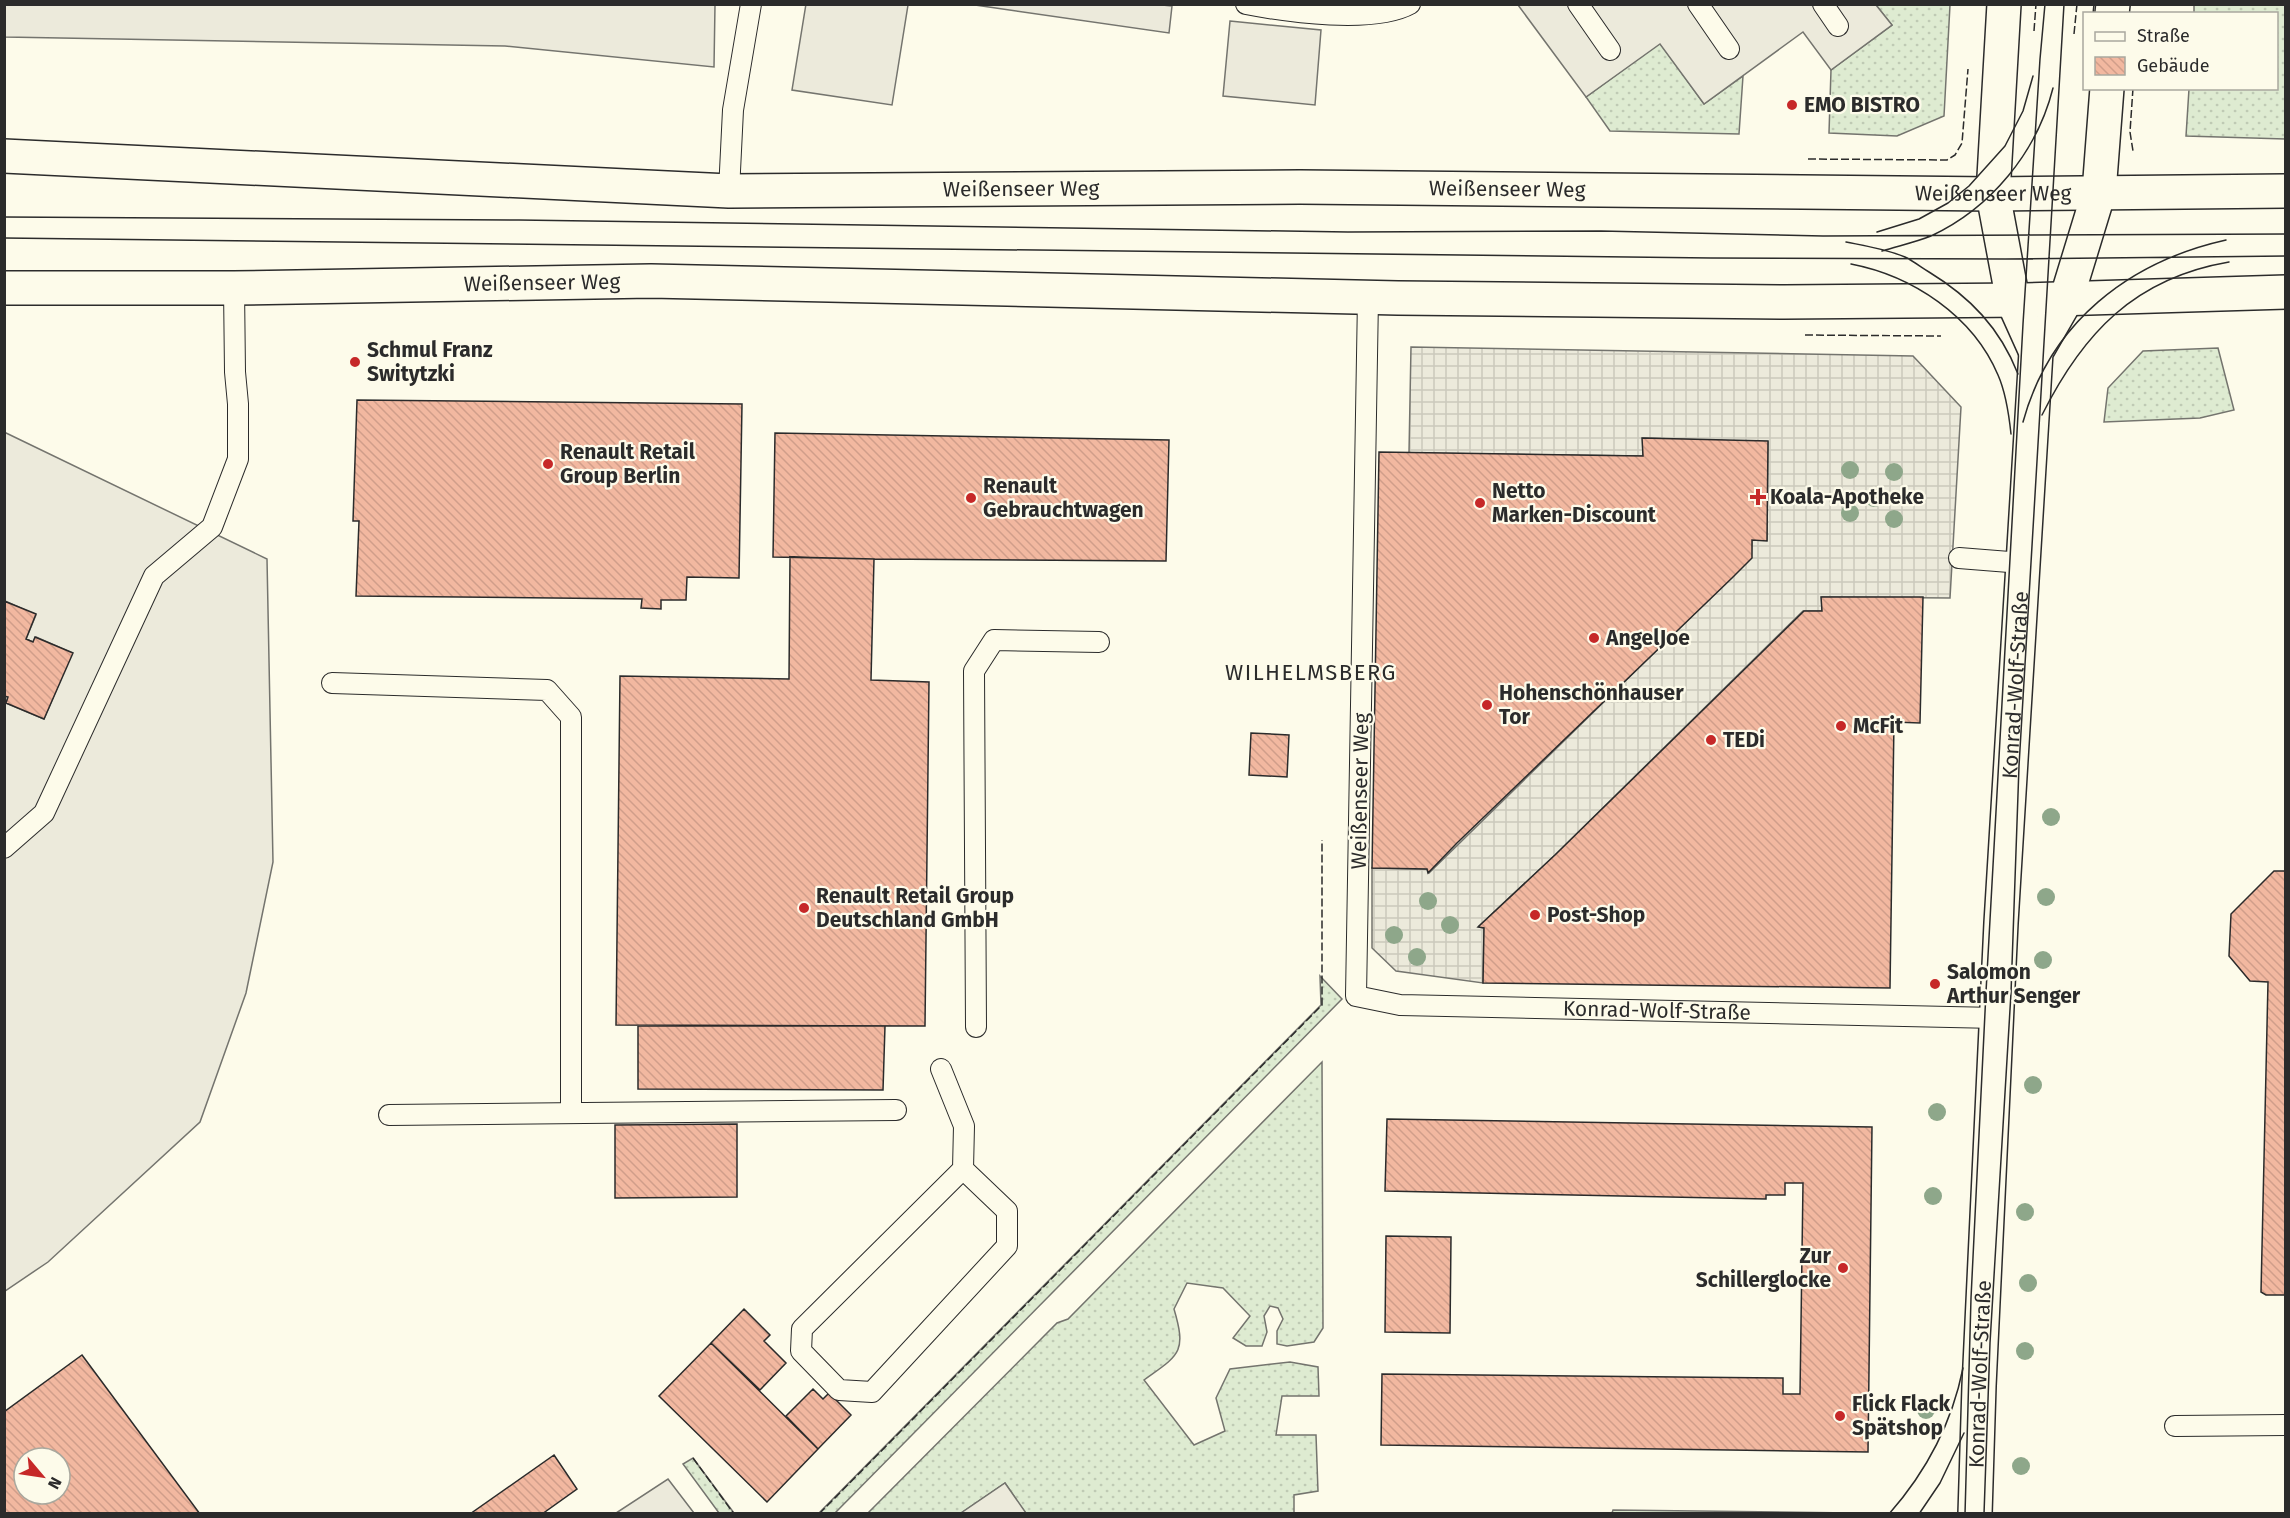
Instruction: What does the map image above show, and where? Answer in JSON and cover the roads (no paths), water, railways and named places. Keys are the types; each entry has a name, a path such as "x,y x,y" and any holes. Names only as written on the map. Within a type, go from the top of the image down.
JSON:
{"main road":[{"name":"Konrad-Wolf-Straße","path":"2004,4 1993,194 2013,301 2036,352"},
{"name":"Konrad-Wolf-Straße","path":"1975,1514 1996,1018 2036,352 2066,300 2099,192 2107,90"},
{"name":"Weißenseer Weg","path":"4,156 729,191 1300,187 1993,194 2286,190"},
{"name":"Weißenseer Weg","path":"4,288 234,288 651,281 1368,298 1774,302 2066,300 2286,292"}],"lane":[{"path":"729,191 733,110 751,4"},
{"path":"1246,4 1280,10 1351,15 1399,10 1410,4"},
{"path":"1578,4 1610,50"},
{"path":"1698,4 1729,48"},
{"path":"1823,4 1838,27"},
{"path":"4,848 44,813 154,576 212,527 238,459 234,288"},
{"name":"Weißenseer Weg","path":"1356,996 1368,298"},
{"path":"1959,558 2022,563"},
{"path":"976,1027 974,671 994,640 1099,642"},
{"path":"332,683 547,690 571,717 571,1113"},
{"name":"Konrad-Wolf-Straße","path":"1356,996 1400,1005 1996,1018"},
{"path":"941,1069 964,1126 963,1169 801,1329 801,1351 839,1390 872,1392 1007,1246 1007,1211 963,1169"},
{"path":"389,1115 896,1110"},
{"path":"2175,1426 2286,1425"}],"tram line":[{"path":"1965,1514 1971,1298 1986,992 2023,324 2045,4"},
{"path":"1984,1514 1990,1343 2011,993 2019,766 2064,4"},
{"path":"1877,232 1919,219 1948,203 1969,186 2005,146 2023,111 2033,76"},
{"path":"1882,251 1931,236 1953,224 1992,194 2023,156 2036,134 2053,88"},
{"path":"4,217 519,220 1348,232 1601,231 1823,236 2286,234"},
{"path":"4,238 1711,258 2005,259 2286,256"},
{"path":"2023,422 2035,387 2052,355 2073,327 2098,302 2126,281 2157,264 2190,250 2226,240"},
{"path":"1846,242 1905,257 1958,292 1993,328 2011,357 2018,374"},
{"path":"2042,415 2075,359 2094,335 2116,314 2139,296 2166,281 2196,270 2229,262"},
{"path":"1851,264 1897,278 1918,289 1957,317 1973,334 1998,375 2007,404 2011,434"},
{"path":"1889,1514 1915,1481 1936,1446 1952,1408 1963,1368"},
{"path":"1919,1514 1940,1483 1964,1433"}],"place":[{"name":"EMO BISTRO","path":"1792,105"},
{"name":"Schmul Franz Switytzki","path":"355,362"},
{"name":"Renault Retail Group Berlin","path":"548,464"},
{"name":"Koala-Apotheke","path":"1758,497"},
{"name":"Renault Gebrauchtwagen","path":"971,498"},
{"name":"Netto Marken-Discount","path":"1480,503"},
{"name":"AngelJoe","path":"1594,638"},
{"name":"Hohenschönhauser Tor","path":"1487,705"},
{"name":"McFit","path":"1841,726"},
{"name":"TEDi","path":"1711,740"},
{"name":"Renault Retail Group Deutschland GmbH","path":"804,908"},
{"name":"Post-Shop","path":"1535,915"},
{"name":"Salomon Arthur Senger","path":"1935,984"},
{"name":"Zur Schillerglocke","path":"1843,1268"},
{"name":"Flick Flack Spätshop","path":"1840,1416"}],"district":[{"name":"WILHELMSBERG","path":"1311,672"}]}
